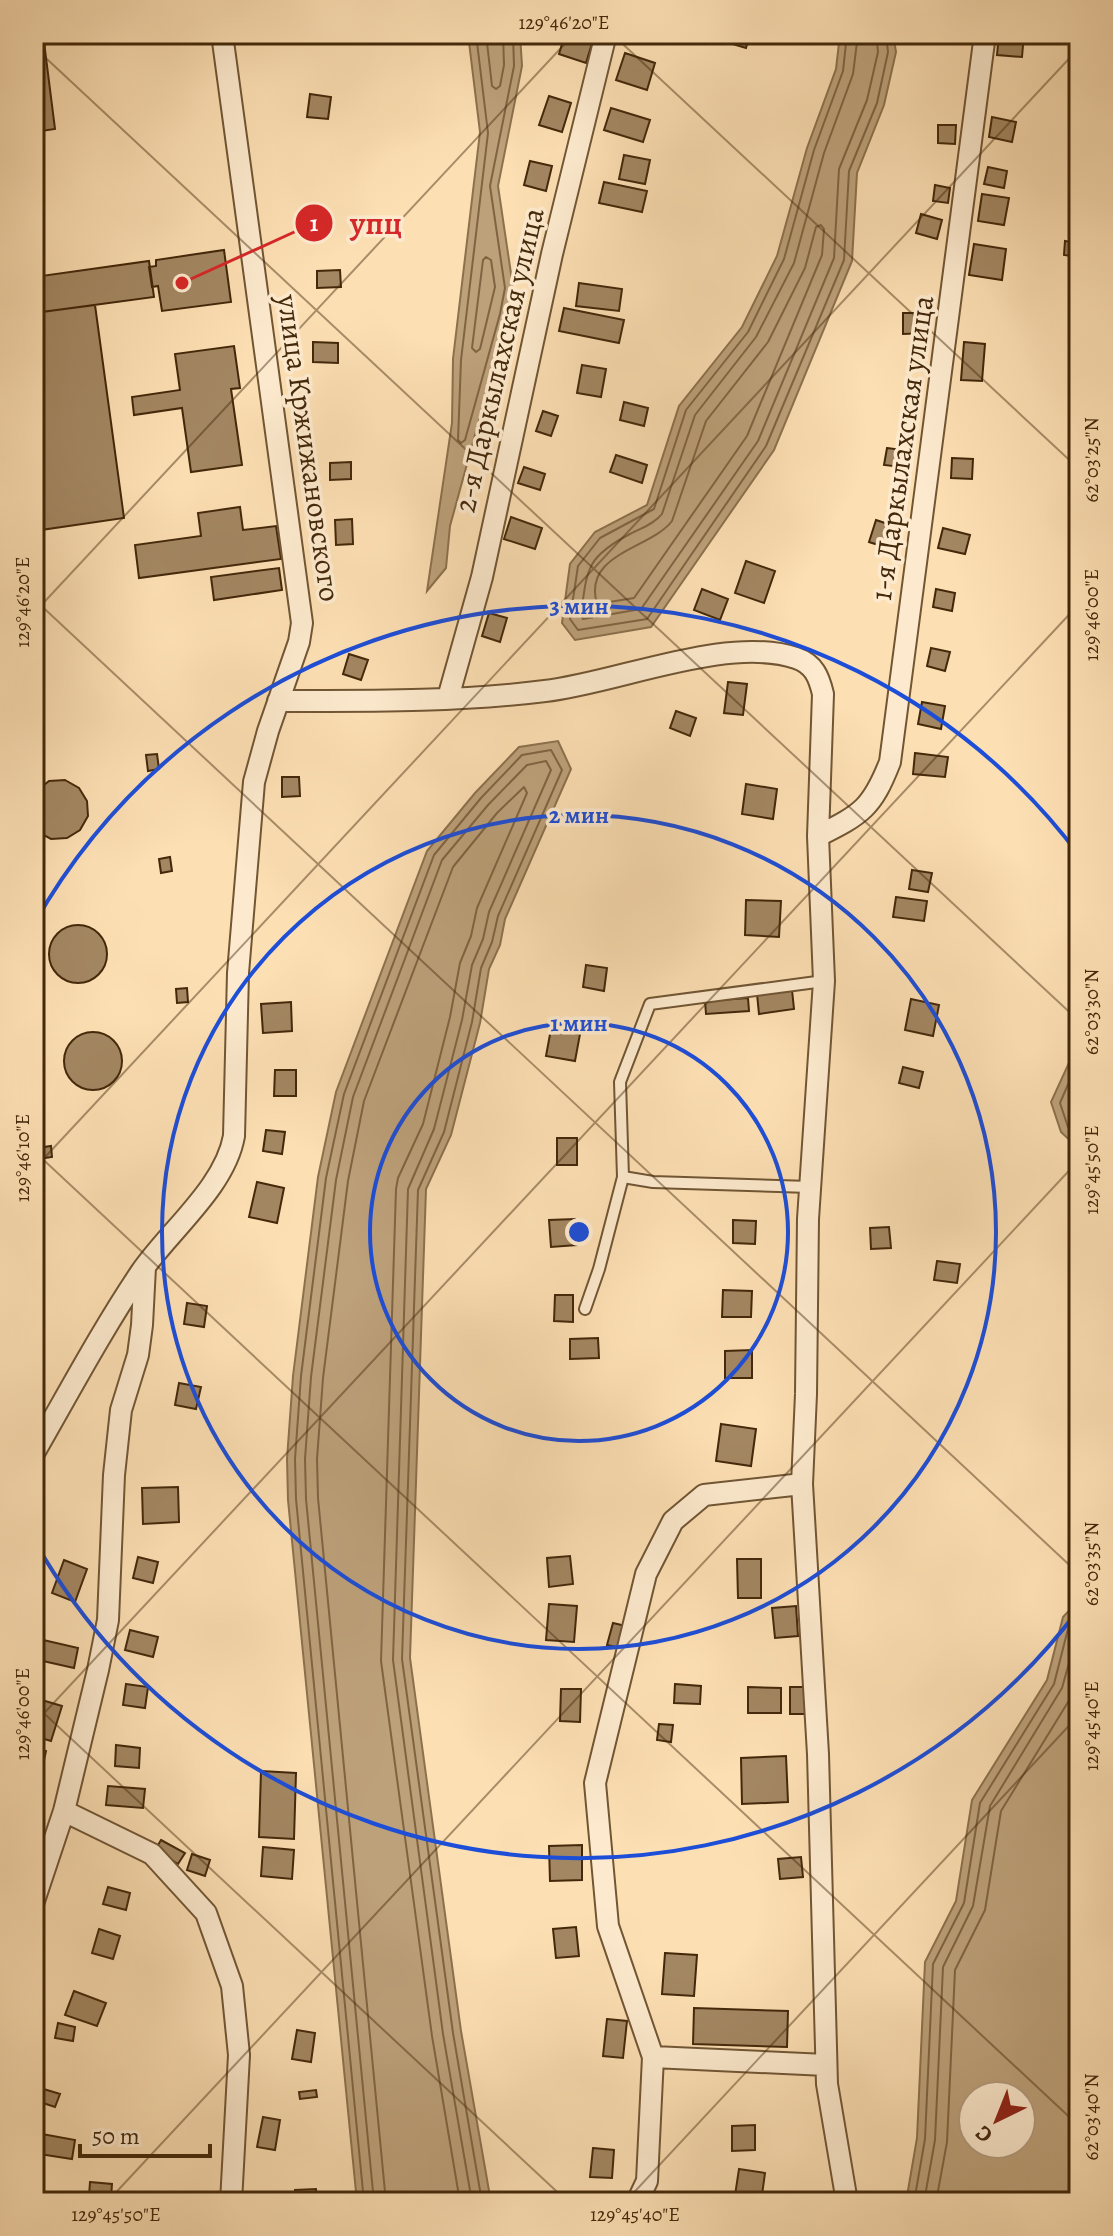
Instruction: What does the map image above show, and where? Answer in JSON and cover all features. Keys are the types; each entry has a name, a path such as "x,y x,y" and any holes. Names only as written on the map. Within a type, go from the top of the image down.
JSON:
{"street":[{"name":"улица Кржижановского","path":"34,1453 125,1296 210,1186 231,1153 234,1136 238,973 253,793 278,701 299,642 301,606 222,34"},
{"name":"2-я Даркылахская улица","path":"448,698 482,577 549,268 606,34"},
{"name":"1-я Даркылахская улица","path":"818,836 858,816 880,787 890,762 985,34"},
{"path":"278,701 448,698 549,691 724,654 751,652 795,657 816,671 823,694 818,836 824,981 810,1187 802,1484 818,1754 827,2084 847,2202"},
{"path":"34,1901 64,1811 108,1620 114,1475 121,1410 138,1355 145,1267"},
{"path":"637,2202 647,2181 653,2057 608,1926 595,1783 646,1574 673,1521 704,1495 802,1484"},
{"path":"64,1811 152,1854 206,1913 232,1986 239,2055 231,2202"},
{"path":"653,2057 826,2065"}],"lane":[{"path":"585,1309 623,1177 620,1082 650,1004 824,981"},
{"path":"623,1177 653,1182 810,1187"}],"water":[{"path":"468,34 520,34 522,66 498,186 513,287 450,526 446,568 427,591 452,423 453,359 480,132"},
{"path":"840,34 893,34 896,52 884,105 857,173 852,261 774,450 651,627 575,640 562,623 570,564 595,532 647,505 679,406 742,327 777,256 807,148 836,69"},
{"path":"558,741 571,769 505,919 500,945 489,969 480,1023 451,1135 426,1189 410,1658 461,2031 491,2202 357,2202 288,1500 287,1459 293,1376 318,1177 336,1092 427,851 475,793 519,747"},
{"path":"1079,1041 1079,1149 1061,1132 1051,1102"},
{"path":"1079,1600 1079,2187 1061,2202 906,2202 917,2138 925,1962 956,1901 972,1800 1047,1680 1063,1617"}],"building":[{"path":"34,34 43,34 55,129 34,132"},
{"path":"565,34 593,40 586,63 559,54"},
{"path":"717,34 750,34 746,48 716,39"},
{"path":"999,34 1024,34 1022,57 997,55"},
{"path":"625,53 655,63 647,90 616,80"},
{"path":"310,94 331,97 328,119 307,117"},
{"path":"549,96 571,103 562,132 539,125"},
{"path":"611,108 650,120 643,142 604,130"},
{"path":"992,117 1016,122 1012,142 989,137"},
{"path":"938,125 956,125 955,144 938,143"},
{"path":"624,155 650,160 645,184 619,179"},
{"path":"530,161 552,166 546,191 524,185"},
{"path":"988,167 1007,171 1004,188 984,184"},
{"path":"604,182 647,191 642,212 599,203"},
{"path":"935,185 950,188 948,203 933,201"},
{"path":"982,194 1009,198 1004,225 978,221"},
{"path":"921,214 942,220 937,239 916,233"},
{"path":"1065,241 1079,243 1079,257 1064,255"},
{"path":"974,244 1006,249 1002,280 969,275"},
{"path":"224,250 231,302 162,311 158,286 152,287 149,267 156,266 156,260"},
{"path":"149,261 154,297 34,313 34,277"},
{"path":"340,270 341,287 317,288 317,271"},
{"path":"579,283 622,289 619,311 576,306"},
{"path":"95,305 124,518 34,531 34,313"},
{"path":"564,308 624,320 619,343 559,331"},
{"path":"903,313 930,313 930,333 903,334"},
{"path":"313,342 338,343 338,363 313,362"},
{"path":"964,342 985,344 982,381 961,380"},
{"path":"234,346 240,388 231,389 242,465 191,472 182,408 134,415 132,397 180,390 175,354"},
{"path":"582,365 606,369 601,397 577,393"},
{"path":"624,402 648,408 644,426 620,420"},
{"path":"543,411 558,416 551,436 536,431"},
{"path":"887,448 903,450 901,467 884,465"},
{"path":"616,455 647,465 642,483 610,472"},
{"path":"952,458 973,459 972,479 951,478"},
{"path":"351,462 351,479 330,480 330,463"},
{"path":"524,467 545,474 540,490 518,483"},
{"path":"240,507 243,530 276,526 281,559 139,578 135,545 201,536 198,513"},
{"path":"511,517 542,528 535,549 504,539"},
{"path":"352,519 353,544 336,545 335,520"},
{"path":"876,520 897,527 891,549 869,542"},
{"path":"943,528 970,535 965,554 938,548"},
{"path":"746,561 775,571 764,603 735,593"},
{"path":"279,568 282,590 214,600 211,577"},
{"path":"702,589 728,599 720,620 694,610"},
{"path":"936,589 955,593 952,611 933,607"},
{"path":"489,613 507,618 500,642 482,636"},
{"path":"931,648 950,652 945,671 927,666"},
{"path":"349,654 368,660 361,680 343,674"},
{"path":"728,682 747,684 743,715 724,713"},
{"path":"922,702 945,706 941,729 918,724"},
{"path":"676,711 696,718 690,736 670,728"},
{"path":"915,753 948,757 945,777 913,774"},
{"path":"157,754 159,769 148,771 146,755"},
{"path":"282,777 299,777 300,796 282,797"},
{"path":"65,780 79,788 87,801 88,816 80,830 67,838 51,839 34,826 34,793 49,781"},
{"path":"746,784 777,789 773,819 742,814"},
{"path":"170,857 172,871 161,873 159,859"},
{"path":"912,870 932,873 928,892 909,889"},
{"path":"896,897 927,901 924,921 893,917"},
{"path":"746,900 781,901 779,937 745,935"},
{"path":"78,925 99,933 107,954 99,975 78,983 57,975 49,954 57,933"},
{"path":"586,965 607,968 604,991 583,987"},
{"path":"187,988 188,1002 177,1003 176,989"},
{"path":"792,990 794,1009 759,1014 757,994"},
{"path":"748,998 749,1011 706,1014 705,1001"},
{"path":"911,999 939,1005 933,1036 905,1030"},
{"path":"291,1002 292,1031 263,1033 261,1004"},
{"path":"551,1029 580,1034 575,1061 546,1056"},
{"path":"93,1032 114,1040 122,1061 114,1082 93,1090 72,1082 64,1061 72,1040"},
{"path":"903,1067 923,1072 919,1088 899,1083"},
{"path":"275,1070 296,1070 296,1096 274,1096"},
{"path":"266,1130 285,1132 282,1154 263,1151"},
{"path":"557,1138 577,1138 577,1165 557,1165"},
{"path":"51,1146 52,1157 38,1159 37,1148"},
{"path":"257,1182 284,1188 277,1223 249,1217"},
{"path":"575,1219 577,1245 551,1247 549,1220"},
{"path":"733,1220 756,1221 755,1244 733,1243"},
{"path":"889,1227 891,1248 871,1249 870,1228"},
{"path":"937,1261 960,1264 957,1283 934,1280"},
{"path":"723,1290 752,1291 751,1317 722,1317"},
{"path":"555,1295 573,1295 573,1322 554,1321"},
{"path":"187,1303 207,1306 204,1327 184,1324"},
{"path":"598,1338 599,1358 570,1359 570,1339"},
{"path":"752,1350 752,1378 725,1378 725,1351"},
{"path":"179,1383 201,1387 196,1409 175,1405"},
{"path":"721,1424 756,1429 751,1466 716,1461"},
{"path":"178,1487 179,1522 143,1524 142,1488"},
{"path":"570,1556 573,1584 549,1587 547,1558"},
{"path":"138,1557 158,1562 153,1583 133,1578"},
{"path":"737,1559 761,1559 761,1598 738,1598"},
{"path":"64,1560 87,1569 75,1602 52,1593"},
{"path":"549,1604 577,1606 574,1642 546,1640"},
{"path":"796,1606 798,1636 775,1638 772,1608"},
{"path":"613,1623 626,1626 621,1648 607,1645"},
{"path":"130,1630 158,1637 153,1657 125,1650"},
{"path":"39,1639 78,1648 74,1668 34,1659"},
{"path":"126,1684 148,1687 145,1708 123,1705"},
{"path":"675,1684 701,1686 700,1704 674,1703"},
{"path":"748,1687 781,1688 781,1713 748,1713"},
{"path":"790,1687 807,1687 806,1714 790,1714"},
{"path":"561,1689 581,1689 580,1722 560,1721"},
{"path":"35,1698 62,1706 51,1741 34,1736"},
{"path":"659,1724 673,1725 671,1742 657,1740"},
{"path":"116,1745 140,1748 139,1768 115,1766"},
{"path":"34,1749 46,1751 39,1783 34,1782"},
{"path":"786,1756 788,1802 742,1804 741,1758"},
{"path":"261,1771 296,1773 294,1839 259,1837"},
{"path":"108,1786 145,1789 143,1808 106,1805"},
{"path":"161,1840 185,1853 178,1864 155,1850"},
{"path":"582,1845 582,1880 550,1881 549,1846"},
{"path":"263,1847 294,1850 292,1879 261,1876"},
{"path":"192,1854 210,1860 205,1876 187,1870"},
{"path":"801,1857 803,1877 780,1879 778,1859"},
{"path":"108,1887 130,1893 126,1910 103,1904"},
{"path":"576,1927 579,1956 556,1958 553,1929"},
{"path":"99,1929 120,1936 113,1959 92,1953"},
{"path":"665,1953 697,1955 694,1996 662,1994"},
{"path":"74,1991 106,2003 97,2026 65,2015"},
{"path":"694,2008 788,2011 787,2047 693,2044"},
{"path":"607,2019 627,2021 623,2058 603,2056"},
{"path":"58,2023 75,2027 73,2041 55,2038"},
{"path":"297,2030 315,2033 311,2062 292,2059"},
{"path":"37,2087 60,2094 55,2107 34,2100"},
{"path":"316,2090 317,2097 300,2099 299,2092"},
{"path":"263,2117 280,2120 275,2150 257,2147"},
{"path":"755,2125 755,2150 732,2151 732,2126"},
{"path":"42,2134 75,2140 72,2159 39,2154"},
{"path":"593,2148 614,2150 612,2178 590,2177"},
{"path":"739,2169 765,2173 761,2202 734,2202"},
{"path":"90,2182 112,2184 111,2198 89,2196"},
{"path":"316,2189 317,2202 296,2202 295,2190"}],"place":[{"name":"упц","path":"182,283"}]}
